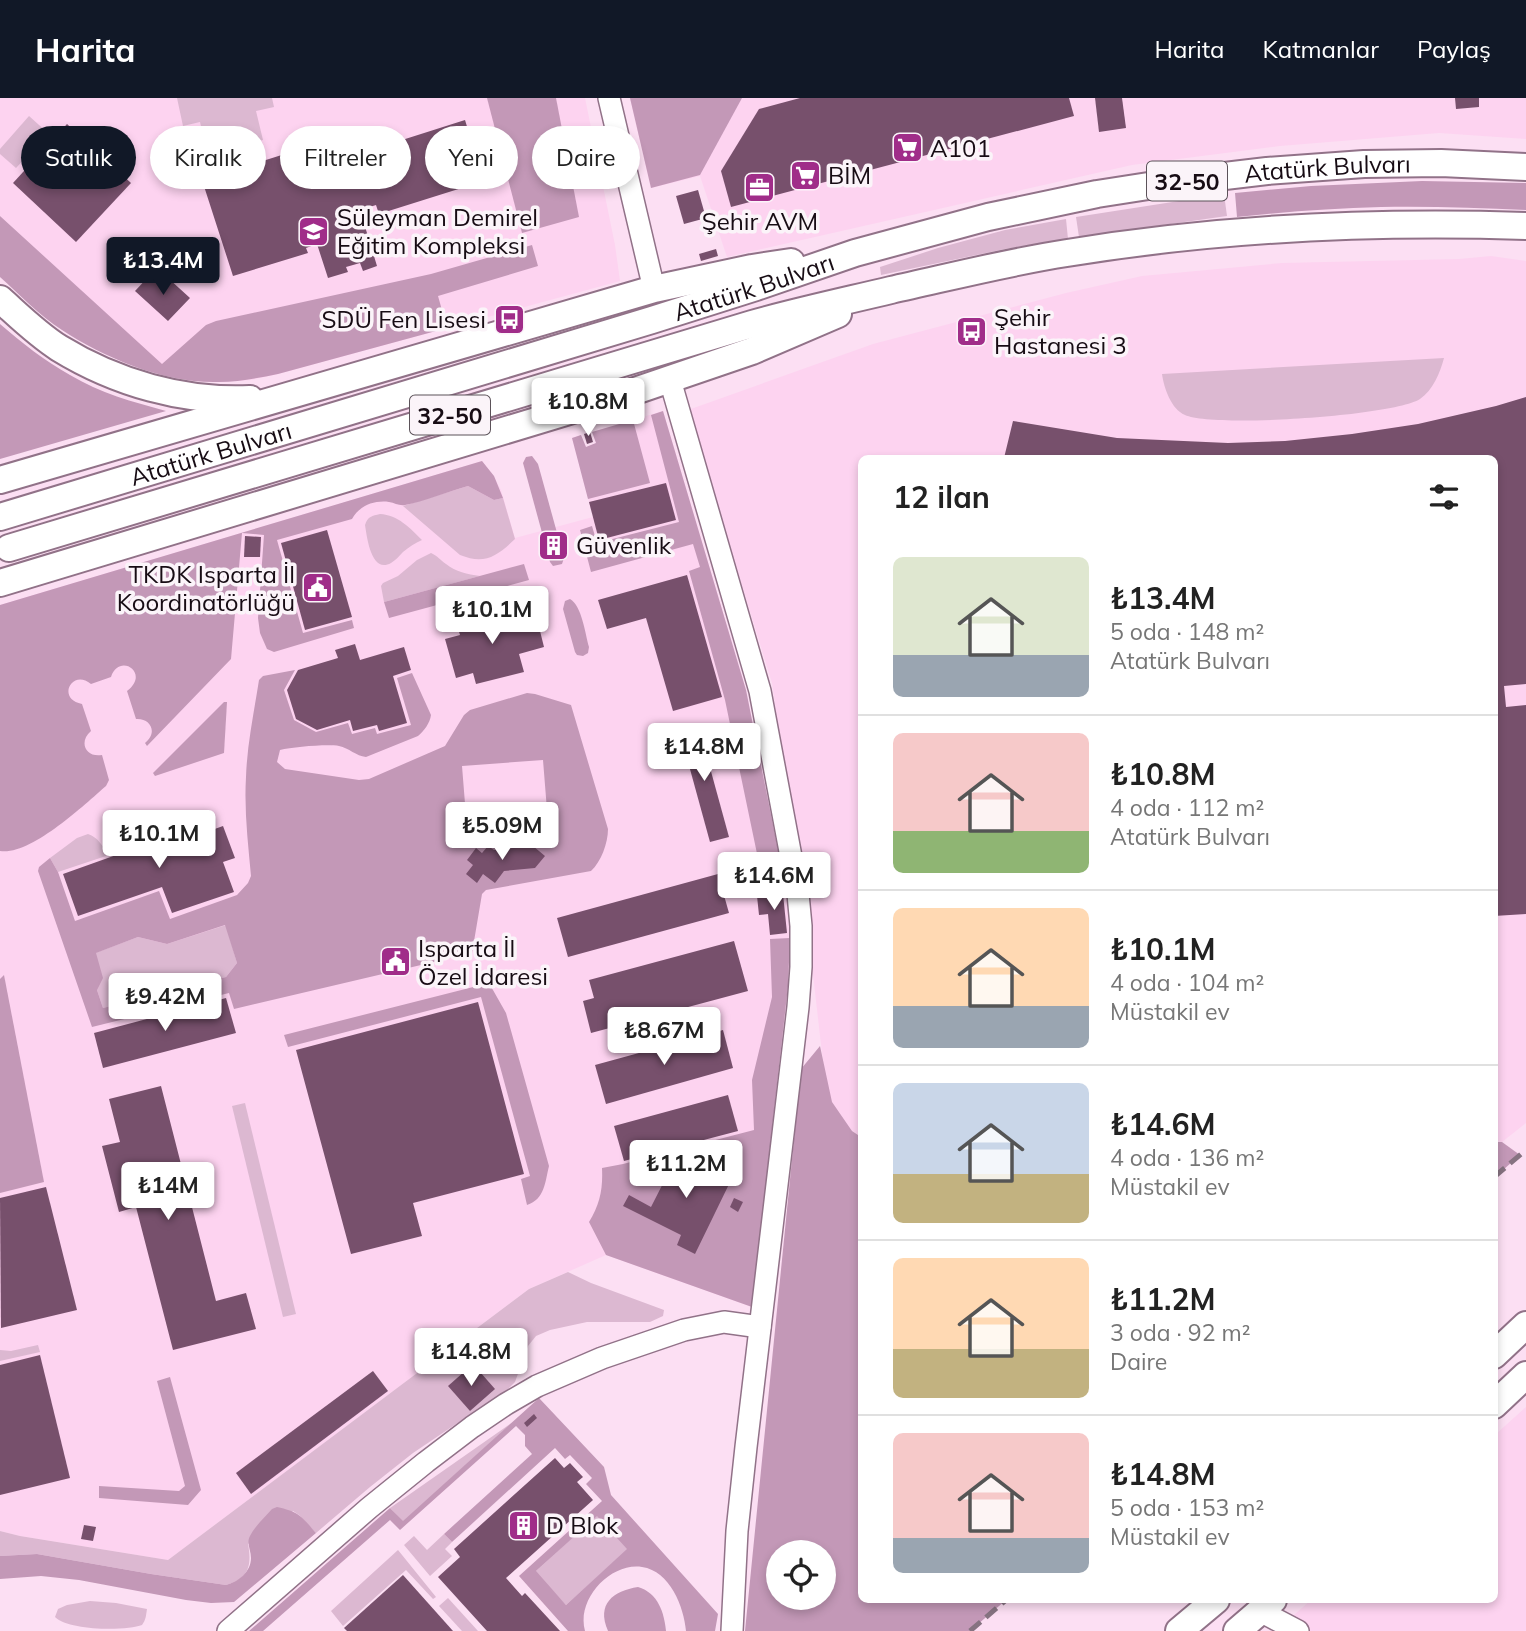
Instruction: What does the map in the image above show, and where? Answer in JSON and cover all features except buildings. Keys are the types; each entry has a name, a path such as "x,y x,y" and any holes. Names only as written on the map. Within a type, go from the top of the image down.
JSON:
{"main road":[{"name":"Atatürk Bulvarı","path":"0,517 704,304 855,253 988,217 1097,194 1267,171 1364,164 1441,163 1526,167"},
{"name":"Atatürk Bulvarı","path":"9,548 739,328 799,311 946,277 1065,253 1195,236 1368,224 1526,226"},
{"path":"0,480 654,289 752,268 855,253"},
{"path":"0,583 670,380 752,351 893,290"},
{"path":"0,299 57,347 119,378 157,390 220,399 294,394"},
{"path":"1498,1351 1526,1325"},
{"path":"1498,1401 1526,1375"},
{"path":"1180,1631 1213,1603"},
{"path":"1237,1631 1266,1605"}],"street":[{"path":"609,98 654,289"},
{"path":"670,380 760,691 798,894 801,926 798,1007 737,1531 732,1631"},
{"path":"228,1631 426,1462 472,1427 537,1386 602,1357 684,1331 724,1322 760,1328"},
{"path":"1266,1605 1293,1630"}],"shaded area":[{"name":"Süleyman Demirel Eğitim Kompleksi","path":"0,98 585,98 591,126 532,126 532,189 604,189 620,281 251,380 217,382 176,378 0,216"},
{"path":"177,98 272,98 274,107 256,111 260,126 201,126 200,122 183,126"},
{"path":"487,98 556,98 561,126 532,126 532,189 574,189 579,217 522,233 511,189 518,189 518,126 494,126"},
{"path":"630,98 1526,98 1526,139 1439,133 1280,146 1132,165 727,257 700,176 651,188 640,141 640,126 637,126"},
{"path":"630,98 742,98 700,175 651,188 640,141 640,126 637,126"},
{"path":"29,116 40,126 21,126 21,163 16,168 0,154 0,149"},
{"path":"1422,181 1526,183 1526,210 1381,207 1237,217 1235,193 1311,186"},
{"path":"1224,194 1227,216 1079,237 1076,217"},
{"path":"0,216 162,364 206,325 216,321 431,274 532,245 538,266 438,296 447,328 278,374 234,381 199,381 158,374 116,359 79,340 38,311 0,277"},
{"path":"1066,219 1068,239 881,275 880,267 938,248 1005,230"},
{"path":"1491,256 1526,261 1526,1123 1502,1142 1498,1142 1498,455 858,455 858,1135 852,1131 831,1102 824,1071 772,683 688,410 873,344 1066,293 1142,276 1282,263"},
{"path":"0,324 43,358 81,381 117,396 166,411 0,459"},
{"path":"1444,358 1435,381 1420,399 1376,410 1303,418 1230,420 1185,415 1172,403 1162,374"},
{"name":"Isparta İl Özel İdaresi","path":"663,411 746,690 786,890 790,938 788,986 752,1307 606,1255 529,1289 168,1560 0,1531 0,605 482,461 501,490 515,538 593,517 572,438 581,435 586,447 596,443 592,432"},
{"path":"663,411 746,690 786,890 765,892 725,700 689,571 700,567 693,544 591,572 580,530 592,526 597,543 679,522 651,415"},
{"path":"633,420 650,483 588,499 572,438 581,435 586,447 596,443 592,432"},
{"path":"532,456 538,464 564,558 562,564 553,566 550,562 523,463 526,457"},
{"path":"482,461 494,476 503,498 494,500 468,486 405,505 378,502 363,507 352,519 277,540 303,633 352,620 354,628 274,652 267,649 260,633 258,618 264,535 242,533 231,659 147,746 145,743 151,735 151,727 146,721 136,719 127,691 136,678 131,668 120,666 111,677 91,684 84,680 73,682 68,691 70,697 82,704 91,731 85,740 86,748 92,754 102,755 109,780 106,786 84,805 41,838 26,846 0,851 0,605"},
{"path":"468,486 494,500 503,498 515,539 502,550 484,559 460,555 403,506"},
{"path":"380,514 398,520 422,540 393,562 384,565 371,553 365,525 369,518"},
{"path":"431,553 454,569 480,576 384,602 381,586 383,583"},
{"path":"524,564 529,580 389,618 384,602"},
{"path":"570,599 580,614 589,647 588,653 583,656 575,652 563,609 565,601"},
{"path":"295,670 284,690 294,720 316,732 348,723 352,734 375,728 377,734 411,725 397,678 412,673 431,715 418,736 366,757 334,745 280,750 277,762 285,769 359,780 369,779 445,746 470,710 527,693 571,705 608,829 601,857 591,871 486,890 482,894 472,953 234,1009 229,993 92,1027 38,871 39,867 50,858 58,872 75,921 159,891 170,919 237,895 251,876 246,814 247,765 259,680 263,676","holes":["543,760 549,835 468,841 462,766","225,925 237,963 226,977 103,1008 97,990 103,978 96,953 138,937 167,944"]},
{"path":"227,702 224,753 155,776 153,773"},
{"path":"88,834 97,840 109,855 58,872 50,858 77,838"},
{"path":"226,925 237,963 226,977 103,1008 97,990 95,953 138,937 167,944"},
{"path":"790,938 788,986 752,1307 606,1255 589,1222 600,1196 602,1168 754,1130 752,1080 772,997 770,939"},
{"path":"4,975 44,1182 0,1193 0,979"},
{"path":"489,983 506,1013 549,1166 541,1194 527,1205 521,1179 530,1176 481,997 288,1047 284,1035"},
{"path":"820,1046 832,1102 852,1131 858,1135 858,1603 1003,1603 970,1631 745,1631 801,1069"},
{"path":"245,1103 296,1314 283,1317 232,1106"},
{"path":"1498,1142 1520,1155 1498,1174"},
{"path":"568,1272 664,1310 663,1316 650,1322 587,1322 536,1336 528,1346 515,1382 508,1389 413,1453 316,1533 293,1511 248,1544 249,1565 244,1575 234,1582 226,1585 37,1554 0,1556 0,1531 168,1560 529,1289"},
{"path":"38,1345 40,1352 0,1361 0,1350 11,1351"},
{"path":"170,1377 201,1490 188,1505 99,1498 99,1486 179,1491 185,1486 157,1381"},
{"path":"539,1398 604,1467 611,1495 718,1614 715,1631 686,1631 679,1601 668,1583 652,1570 642,1567 619,1570 599,1585 586,1607 585,1631 568,1631 519,1576 602,1501 586,1484 592,1478 570,1455 565,1459 555,1448 452,1542 444,1534 532,1454 525,1446 525,1435 516,1426 400,1530 390,1520 263,1631 249,1631 390,1508 403,1521","holes":["597,1516 627,1549 566,1605 536,1571"]},
{"path":"1526,1407 1526,1631 1276,1631 1308,1603 1498,1603 1498,1432"},
{"path":"513,1422 403,1522 390,1508"},
{"path":"277,1507 300,1516 316,1533 234,1602 186,1600 79,1580 41,1576 0,1579 0,1556 37,1554 226,1585 246,1572 251,1558 250,1536 257,1525"},
{"path":"597,1515 628,1549 566,1605 535,1572"},
{"path":"444,1534 452,1542 445,1549 452,1556 430,1576 404,1545 414,1536 427,1550"},
{"path":"398,1550 436,1597 433,1599 406,1570 343,1626 331,1611"},
{"path":"638,1587 651,1594 659,1604 666,1631 608,1631 604,1613 609,1600 621,1592"},
{"path":"448,1598 478,1631 462,1631 439,1606"},
{"path":"90,1601 147,1609 145,1619 142,1625 112,1629 72,1625 55,1617 58,1609"}],"railway":[{"path":"1498,1174 1526,1150"},
{"path":"970,1631 1003,1603"}],"place":[{"name":"A101","path":"907,148"},
{"name":"BİM","path":"805,175"},
{"name":"Şehir AVM","path":"760,187"},
{"name":"Süleyman Demirel Eğitim Kompleksi","path":"314,231"},
{"name":"SDÜ Fen Lisesi","path":"509,319"},
{"name":"Şehir Hastanesi 3","path":"971,331"},
{"name":"Güvenlik","path":"553,545"},
{"name":"TKDK Isparta İl Koordinatörlüğü","path":"318,588"},
{"name":"Isparta İl Özel İdaresi","path":"395,962"},
{"name":"D Blok","path":"523,1525"}]}
